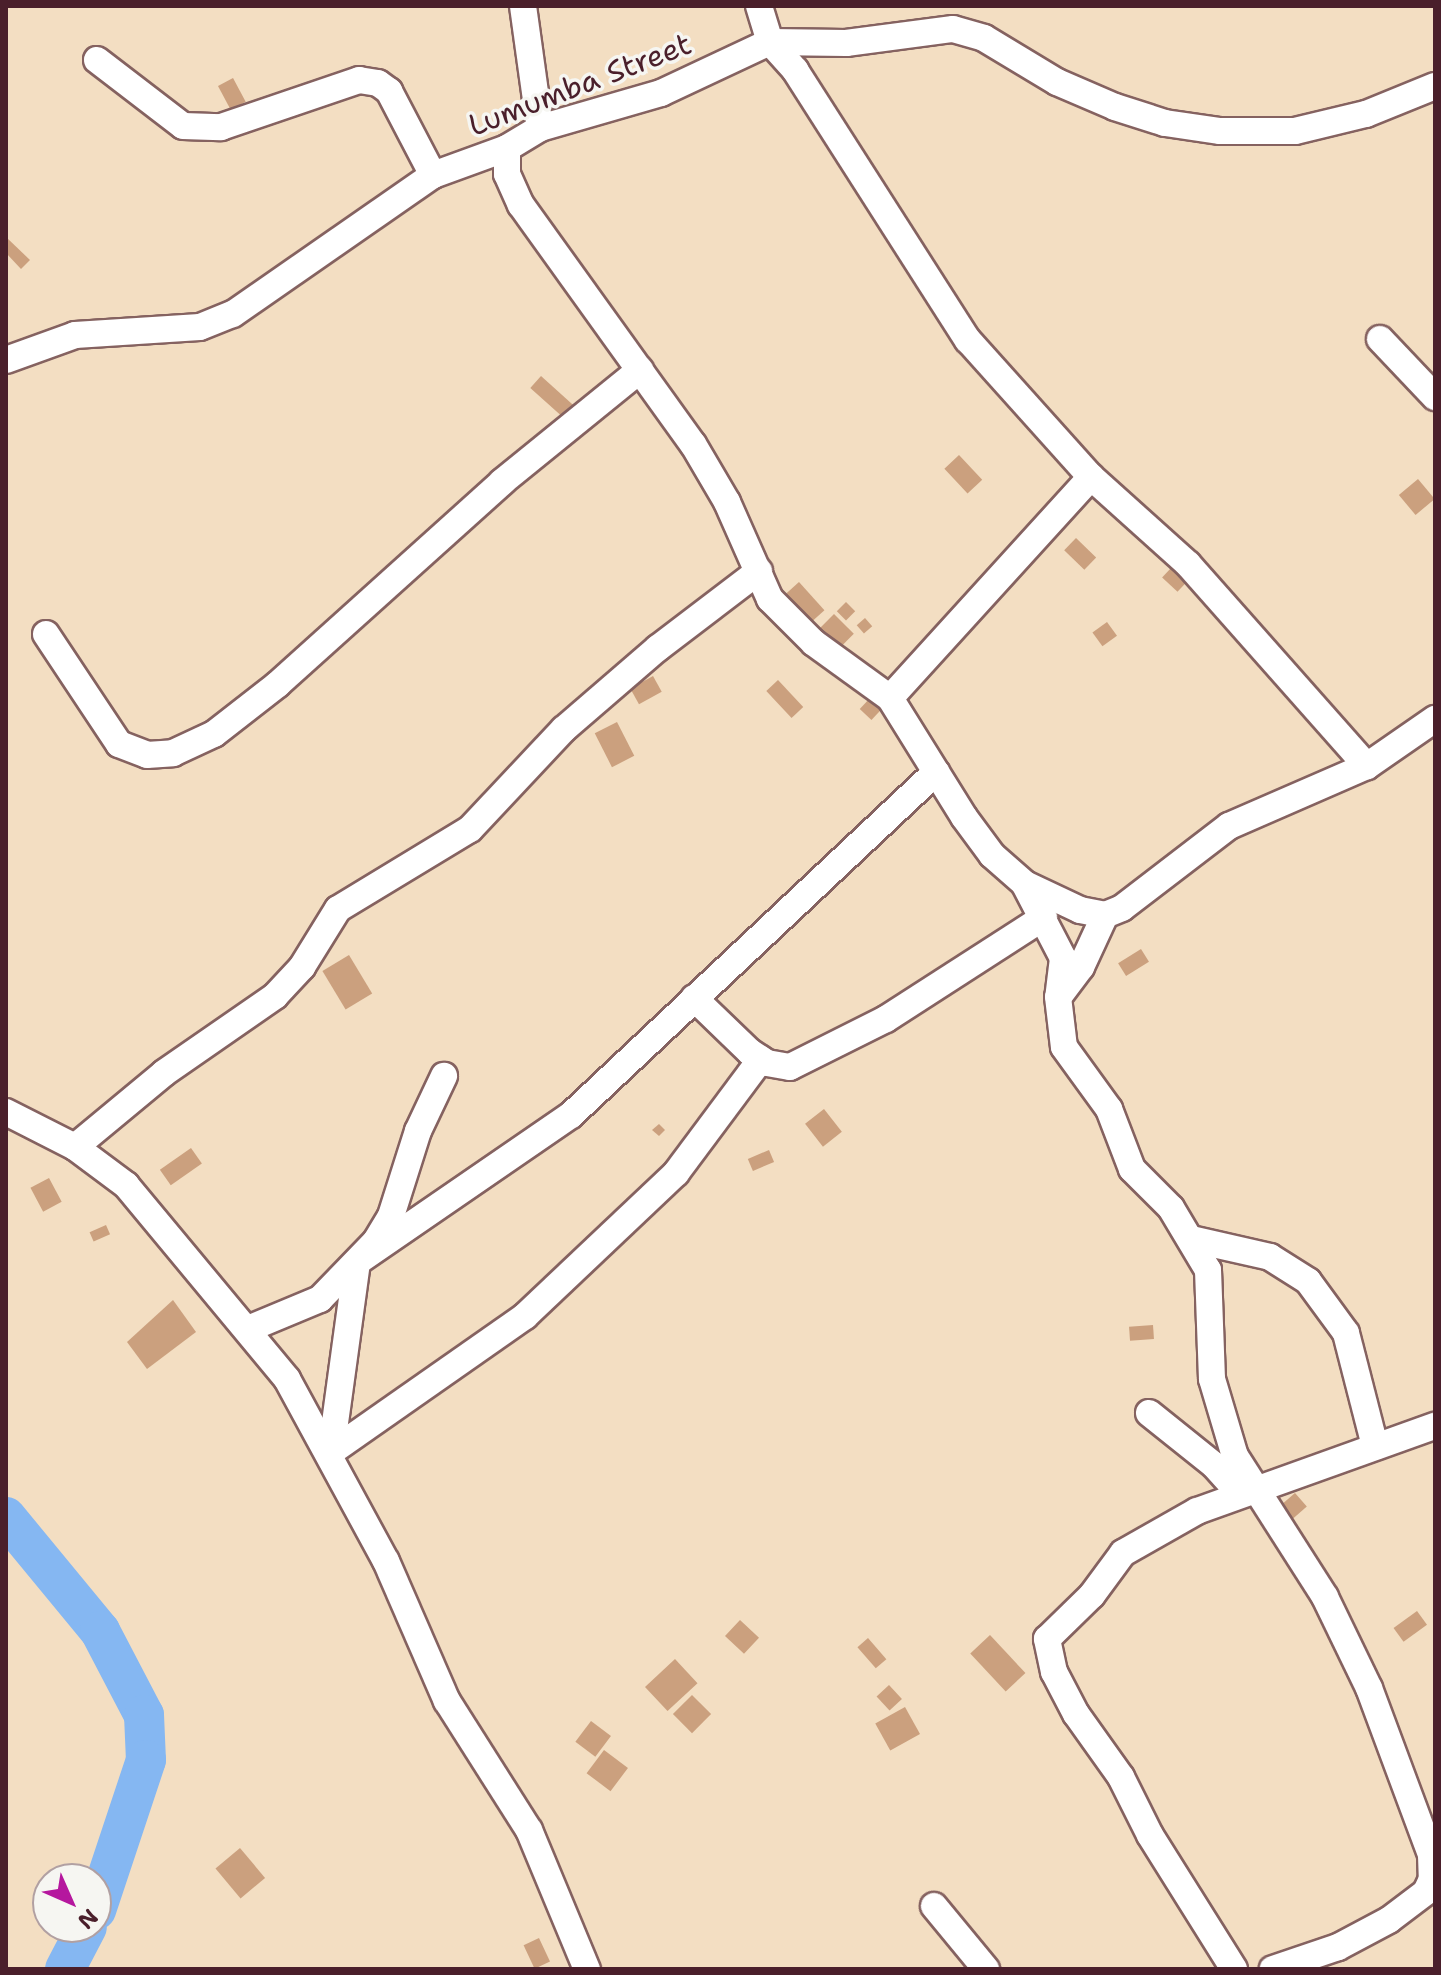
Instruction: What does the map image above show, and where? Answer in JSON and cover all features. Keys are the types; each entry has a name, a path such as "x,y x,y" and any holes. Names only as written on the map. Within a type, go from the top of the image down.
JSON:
{"street":[{"path":"523,6 540,128"},
{"path":"759,6 770,42 795,70 968,340 1091,477 1188,564 1367,766"},
{"name":"Lumumba Street","path":"6,360 75,335 200,327 233,314 433,175 507,148 540,128 661,93 770,42 846,43 953,29 984,38 1057,82 1115,107 1165,123 1220,131 1295,131 1366,114 1435,86"},
{"path":"97,60 183,126 221,127 359,80 378,83 389,91 433,175"},
{"path":"507,148 507,174 521,205 640,370 727,502 770,599 797,627 890,698 992,855 1025,884 1080,910 1105,915 1122,908 1229,826 1367,766 1435,719"},
{"path":"1380,339 1435,397"},
{"path":"46,634 119,744 147,755 173,753 214,734 278,684 502,482 640,370"},
{"path":"890,698 1091,477"},
{"path":"75,1147 164,1073 275,996 302,967 338,909 470,829 564,729 658,648 759,571"},
{"path":"331,1452 357,1262 571,1115 936,772"},
{"path":"1025,884 1063,958 1058,997 1064,1047 1109,1109 1132,1169 1171,1208 1208,1270 1212,1379 1249,1492 1325,1597 1369,1688 1431,1855 1430,1889 1338,1958 1273,1969"},
{"path":"1058,997 1081,967 1105,915"},
{"path":"694,998 761,1059 790,1067 886,1019 1044,917"},
{"path":"331,1452 525,1316 676,1173 761,1059"},
{"path":"248,1329 320,1299 357,1262 391,1216 418,1131 444,1076"},
{"path":"6,1112 75,1147 126,1185 287,1379 331,1452 386,1561 447,1701 529,1830 576,1964"},
{"path":"1191,1239 1270,1257 1308,1281 1346,1333 1375,1446"},
{"path":"1149,1413 1249,1492"},
{"path":"1234,1969 1150,1835 1121,1777 1076,1714 1046,1645 1051,1630 1092,1595 1123,1553 1249,1492 1435,1426"},
{"path":"934,1906 986,1969"}],"building":[{"path":"233,78 246,102 231,110 218,86"},
{"path":"6,237 30,260 21,269 6,253"},
{"path":"541,376 576,407 565,419 530,388"},
{"path":"959,455 982,480 968,494 944,469"},
{"path":"1418,479 1435,499 1416,515 1399,495"},
{"path":"1076,538 1096,557 1084,570 1064,550"},
{"path":"1171,568 1186,582 1177,592 1162,578"},
{"path":"799,582 824,610 806,627 780,599"},
{"path":"846,602 855,611 846,620 837,611"},
{"path":"834,614 854,634 835,652 816,632"},
{"path":"865,618 872,626 864,634 857,625"},
{"path":"1107,622 1117,636 1102,646 1092,633"},
{"path":"653,676 662,692 639,704 630,689"},
{"path":"778,680 803,707 792,718 766,691"},
{"path":"870,698 882,709 871,720 860,709"},
{"path":"617,722 634,756 612,767 595,733"},
{"path":"1141,949 1149,962 1126,976 1118,963"},
{"path":"349,955 372,994 346,1010 322,971"},
{"path":"824,1109 842,1132 823,1147 805,1124"},
{"path":"659,1124 665,1130 659,1136 652,1130"},
{"path":"191,1148 202,1164 171,1185 160,1170"},
{"path":"769,1150 774,1162 753,1171 748,1159"},
{"path":"49,1178 62,1202 43,1212 30,1188"},
{"path":"106,1225 110,1234 94,1241 90,1232"},
{"path":"173,1300 196,1332 147,1369 127,1342"},
{"path":"1153,1325 1154,1339 1130,1341 1129,1327"},
{"path":"1295,1493 1307,1507 1286,1525 1274,1511"},
{"path":"1417,1611 1427,1625 1404,1642 1394,1628"},
{"path":"740,1620 759,1638 744,1654 725,1636"},
{"path":"990,1635 1025,1673 1006,1691 970,1653"},
{"path":"868,1638 886,1659 876,1668 857,1647"},
{"path":"675,1659 698,1683 668,1711 645,1687"},
{"path":"889,1685 902,1699 890,1710 877,1697"},
{"path":"692,1695 711,1714 692,1733 673,1714"},
{"path":"905,1707 920,1734 890,1751 875,1723"},
{"path":"591,1721 611,1736 595,1757 575,1742"},
{"path":"604,1750 628,1768 611,1791 587,1773"},
{"path":"240,1848 265,1878 241,1898 215,1869"},
{"path":"539,1938 550,1962 535,1969 524,1945"}],"waterway":[{"path":"6,1517 100,1631 144,1715 146,1760 112,1863"},
{"path":"65,1969 79,1943"}]}
